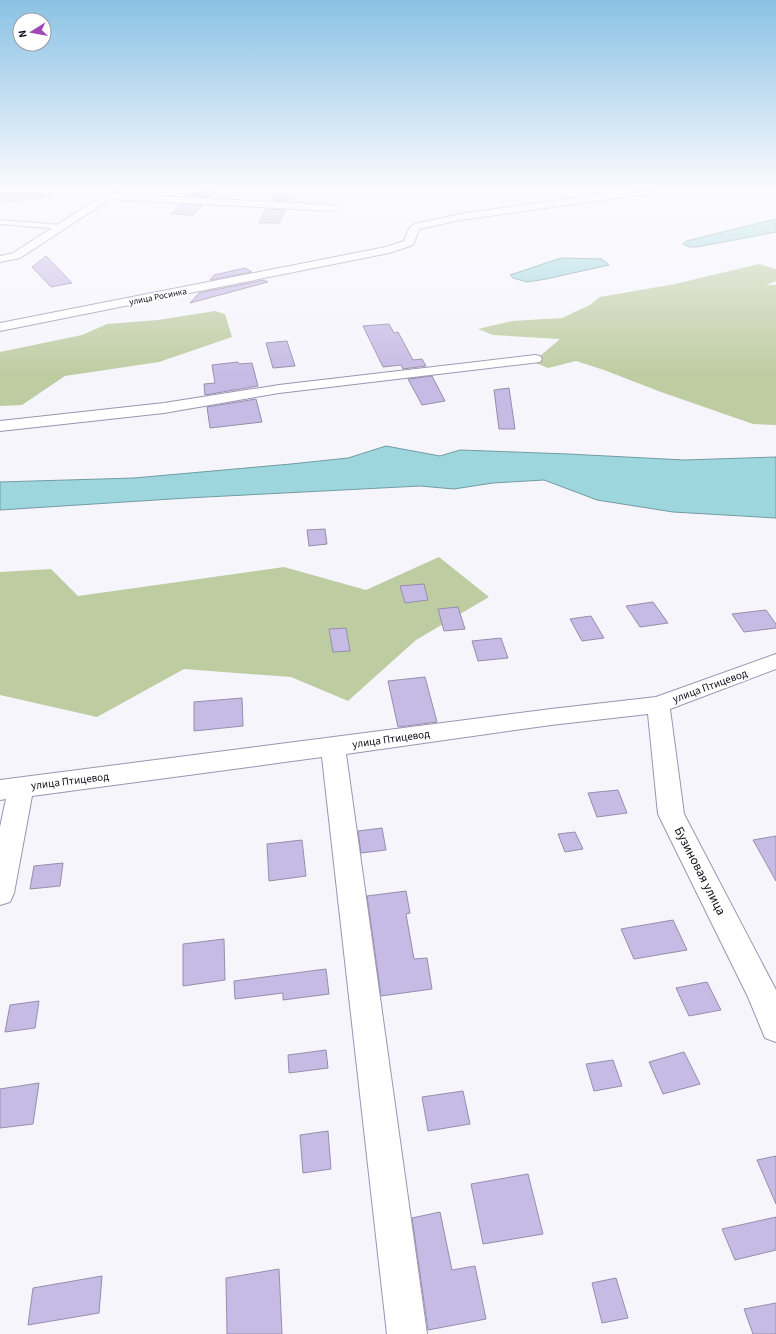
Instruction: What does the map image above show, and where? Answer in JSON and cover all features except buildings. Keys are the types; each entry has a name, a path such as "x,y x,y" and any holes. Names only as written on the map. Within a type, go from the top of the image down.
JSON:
{"street":[{"path":"0,259 16,256 23,251"},
{"name":"улица Росинка","path":"0,327 384,251"},
{"path":"0,426 164,408 279,389 536,359"},
{"name":"улица Птицевод","path":"11,788 333,747 552,717 658,705 776,661"},
{"name":"Бузиновая улица","path":"658,705 671,814 762,991 776,1027"},
{"path":"333,747 407,1334"},
{"path":"0,893 11,788"}],"green space":[{"path":"759,264 776,269 776,281 766,285 776,285 776,425 753,424 576,361 548,368 533,362 560,339 493,335 478,329 512,321 562,318 590,305 600,297 675,284"},
{"path":"215,311 225,314 232,337 159,362 65,376 22,405 0,406 0,352 82,335 107,324 158,320"},
{"path":"439,557 489,597 416,640 348,701 291,677 184,669 97,717 0,695 0,572 51,569 78,596 284,567 366,590"}],"water":[{"path":"561,258 602,259 609,265 527,282 513,278 510,275"},
{"path":"386,446 440,456 460,450 684,460 776,457 776,518 673,512 597,500 544,480 493,483 454,489 420,486 187,498 0,510 0,482 134,478 291,464 348,458"}]}
